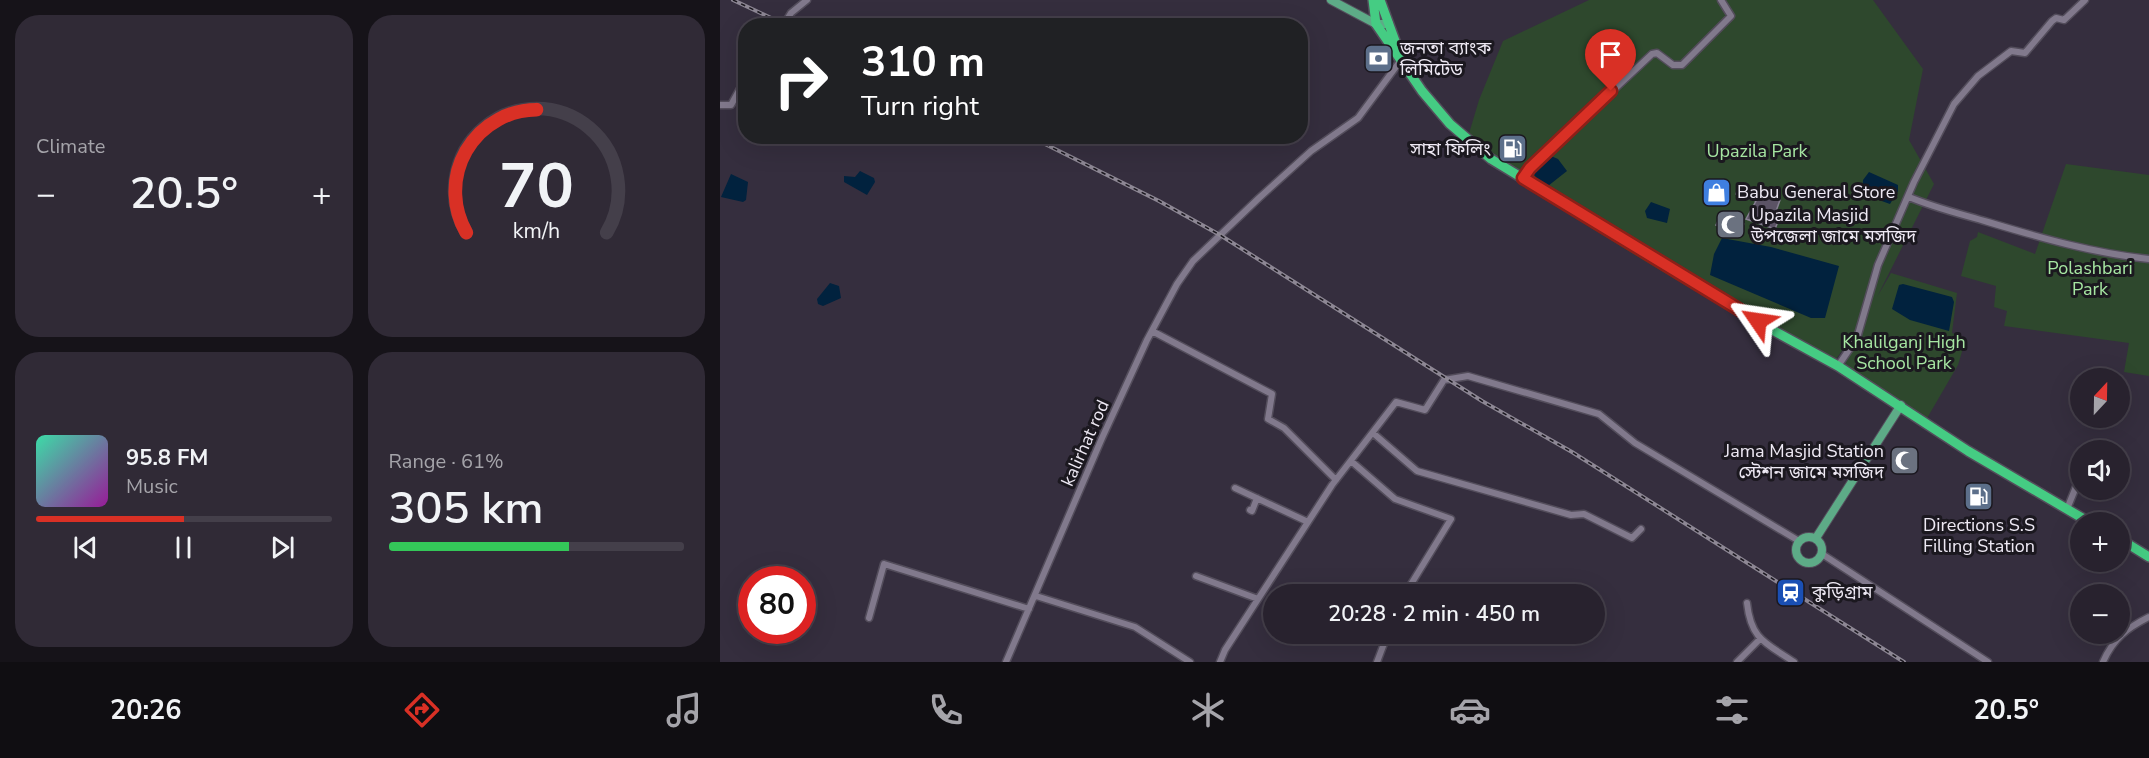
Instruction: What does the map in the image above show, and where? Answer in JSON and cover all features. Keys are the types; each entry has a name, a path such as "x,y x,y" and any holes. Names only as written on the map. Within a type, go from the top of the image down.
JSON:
{"highway":[{"path":"1373,0 1376,24 1433,105 1470,143 1523,178 1776,332 1838,366 1901,405 1968,451 2072,512"},
{"path":"1380,0 1401,60"},
{"path":"2130,545 2149,556"}],"main road":[{"path":"1331,0 1376,24 1389,24"},
{"path":"1357,14 1385,11"},
{"path":"1816,538 1901,405"},
{"path":"1807,537 1816,538 1822,545 1822,554 1813,563 1800,561 1796,548 1799,541 1807,537"}],"street":[{"path":"788,18 807,0"},
{"path":"1523,178 1535,163 1652,54 1657,52 1679,67 1686,61 1731,16 1720,0"},
{"path":"1838,366 1857,338 1878,265 1954,104 1978,76 2004,54 2011,51 2025,53 2052,21 2056,18 2064,20 2085,0"},
{"name":"kalirhat rod","path":"1006,662 1102,438 1152,331 1177,284 1208,246 1311,151 1358,118 1401,60"},
{"path":"720,105 731,105 738,92"},
{"path":"1909,197 1936,208 2025,235 2070,244 2081,250 2149,259"},
{"path":"1152,331 1272,394 1268,419 1284,428 1336,480"},
{"path":"1220,662 1258,599 1336,480 1396,402 1425,410 1444,381 1468,376 1599,414 1635,443 1799,541"},
{"path":"1372,433 1418,471 1571,515 1584,514 1632,538 1641,529"},
{"path":"1351,461 1395,500 1450,519 1411,584"},
{"path":"1235,488 1308,522"},
{"path":"1250,510 1252,511 1257,498"},
{"path":"2067,509 2071,500"},
{"path":"1822,554 1988,662"},
{"path":"869,618 884,564 1029,609"},
{"path":"1196,576 1258,599"},
{"path":"1036,596 1135,627 1190,662"},
{"path":"1747,603 1749,623 1760,639 1794,662"},
{"path":"2103,662 2117,638 2130,627 2149,617"},
{"path":"1737,662 1760,639"},
{"path":"1377,662 1384,644"}],"green space":[{"name":"Upazila Park","path":"1589,0 1873,0 1923,69 1909,140 1934,184 1877,297 1891,273 1957,293 1952,333 1966,338 1958,365 1926,420 1842,372 1862,324 1830,367 1645,261 1465,147 1479,100 1503,41"},
{"name":"Polashbari Park","path":"2066,164 2149,175 2149,376 2130,373 2130,368 2125,368 2129,343 2004,326 2007,311 1994,307 1996,286 1961,276 1970,241 1977,237 1978,232 2035,254"}],"water":[{"path":"1551,156 1558,159 1567,171 1548,186 1540,184 1533,173"},
{"path":"860,171 874,178 875,182 867,195 844,182 844,176 855,177"},
{"path":"1869,172 1898,185 1898,191 1890,204 1862,194 1863,180"},
{"path":"731,174 748,182 746,200 743,202 721,197"},
{"path":"1651,202 1670,209 1667,223 1647,218 1645,211"},
{"path":"1722,238 1771,247 1839,266 1825,318 1811,318 1710,275 1714,254"},
{"path":"830,283 839,286 841,298 823,306 818,304 817,299"},
{"path":"1903,284 1952,297 1954,302 1949,331 1910,320 1892,309 1899,285"}],"building":[{"path":"1739,186 1780,200 1774,217 1779,219 1775,229 1746,219 1756,201 1736,194"},
{"name":"Upazila Masjid উপজেলা জামে মসজিদ","path":"1721,214 1744,224 1739,235 1716,225"}],"railway":[{"path":"733,0 771,18"},
{"path":"1045,144 1159,201 1220,235 1482,401 1572,452 1904,662"}],"place":[{"name":"জনতা ব্যাংক লিমিটেড","path":"1379,58"},
{"name":"সাহা ফিলিং","path":"1512,149"},
{"name":"Babu General Store","path":"1716,192"},
{"name":"Upazila Masjid উপজেলা জামে মসজিদ","path":"1730,225"},
{"name":"Jama Masjid Station স্টেশন জামে মসজিদ","path":"1905,461"},
{"name":"Directions S.S Filling Station","path":"1979,496"},
{"name":"কুড়িগ্রাম","path":"1791,592"}],"route":[{"path":"1611,91 1572,131 1540,158 1523,178 1758,321"}],"park label":[{"name":"Khalilganj High School Park","path":"1904,352"}]}
